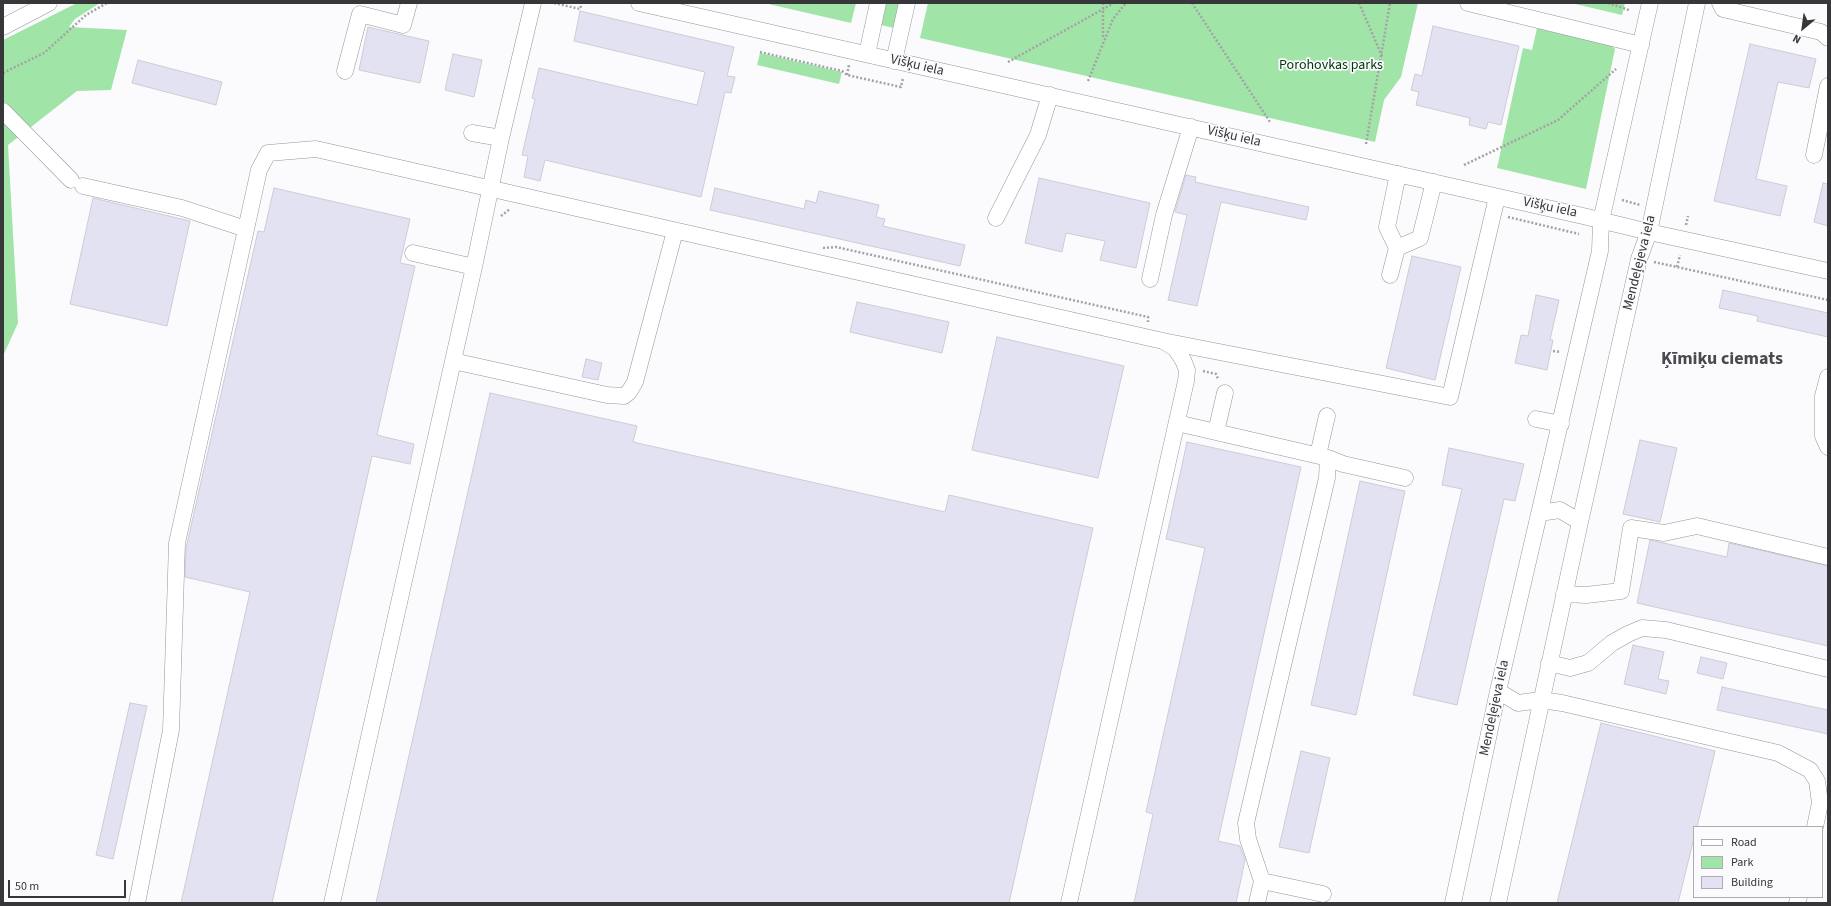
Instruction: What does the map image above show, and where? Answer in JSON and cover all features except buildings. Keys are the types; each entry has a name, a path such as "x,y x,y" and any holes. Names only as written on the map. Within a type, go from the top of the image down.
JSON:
{"street":[{"path":"3,27 49,3"},
{"path":"345,71 360,14 403,25 409,3"},
{"path":"332,903 474,267 501,138 533,3"},
{"name":"Višķu iela","path":"639,3 1434,182 1649,232 1828,271"},
{"path":"866,54 878,3"},
{"path":"894,61 907,3"},
{"path":"1468,3 1641,45"},
{"name":"Mendeļejeva iela","path":"1453,903 1498,691 1600,251 1601,221 1650,3"},
{"name":"Mendeļejeva iela","path":"1498,903 1564,594 1639,259 1649,232 1697,3"},
{"path":"1720,3 1723,9 1820,32 1828,38"},
{"path":"1814,155 1826,102 1828,86"},
{"path":"996,218 1038,135 1050,96"},
{"path":"3,112 77,183 182,208 246,229"},
{"path":"1150,279 1164,215 1191,127"},
{"path":"472,133 501,138"},
{"path":"137,903 171,730 177,543 259,170 268,153 316,149 1163,341 1450,397 1498,197"},
{"path":"1390,275 1397,248 1387,228 1398,174"},
{"path":"1397,248 1420,238 1434,182"},
{"path":"453,361 607,395 624,396 629,392 635,382 675,231"},
{"path":"413,253 474,267"},
{"path":"1069,903 1186,380 1187,370 1180,353 1170,344 1163,341"},
{"path":"1828,377 1823,396 1823,436 1828,446"},
{"path":"1216,432 1221,390"},
{"path":"1257,903 1262,881 1248,839 1246,823 1326,478 1323,456 1327,416"},
{"path":"1536,419 1561,424"},
{"path":"1177,423 1323,456 1343,464 1405,478"},
{"path":"1539,513 1560,510 1580,522"},
{"path":"1564,594 1586,595 1620,591 1631,528 1664,533 1697,526 1828,557"},
{"path":"1549,663 1570,668 1588,663 1612,643 1642,628 1666,630 1825,671"},
{"path":"1498,691 1518,703 1541,700 1778,753 1810,770 1817,781 1820,803 1815,826"},
{"path":"1262,881 1323,894"}],"path":[{"path":"3,73 44,53 86,15 107,3"},
{"path":"554,3 580,8 582,3"},
{"path":"1103,3 1103,41"},
{"path":"1008,62 1114,3"},
{"path":"1088,81 1113,19 1126,3"},
{"path":"1192,3 1270,122"},
{"path":"1359,3 1382,56"},
{"path":"1366,144 1390,3"},
{"path":"1608,3 1629,10"},
{"path":"760,52 842,71 847,75 901,87"},
{"path":"1464,165 1558,120 1616,69"},
{"path":"1617,199 1644,206"},
{"path":"1685,228 1688,216"},
{"path":"1677,268 1680,252"},
{"path":"1649,261 1828,300"},
{"path":"1553,350 1563,353"},
{"path":"1199,373 1201,370 1216,374 1221,390"}],"green space":[{"path":"77,3 100,3 75,19 69,27 127,30 111,90 77,91 8,145 18,323 3,356 3,40"},
{"path":"764,3 856,3 851,23"},
{"path":"886,3 900,3 894,28 881,25"},
{"name":"Porohovkas parks","path":"928,3 1418,3 1401,77 1384,100 1375,142 920,38"},
{"path":"1571,3 1625,3 1622,15"},
{"path":"1537,28 1611,45 1615,49 1586,189 1497,168 1523,48 1532,50"},
{"path":"760,53 842,72 839,84 757,65"}],"district":[{"name":"Ķīmiķu ciemats","path":"1722,360"}]}
